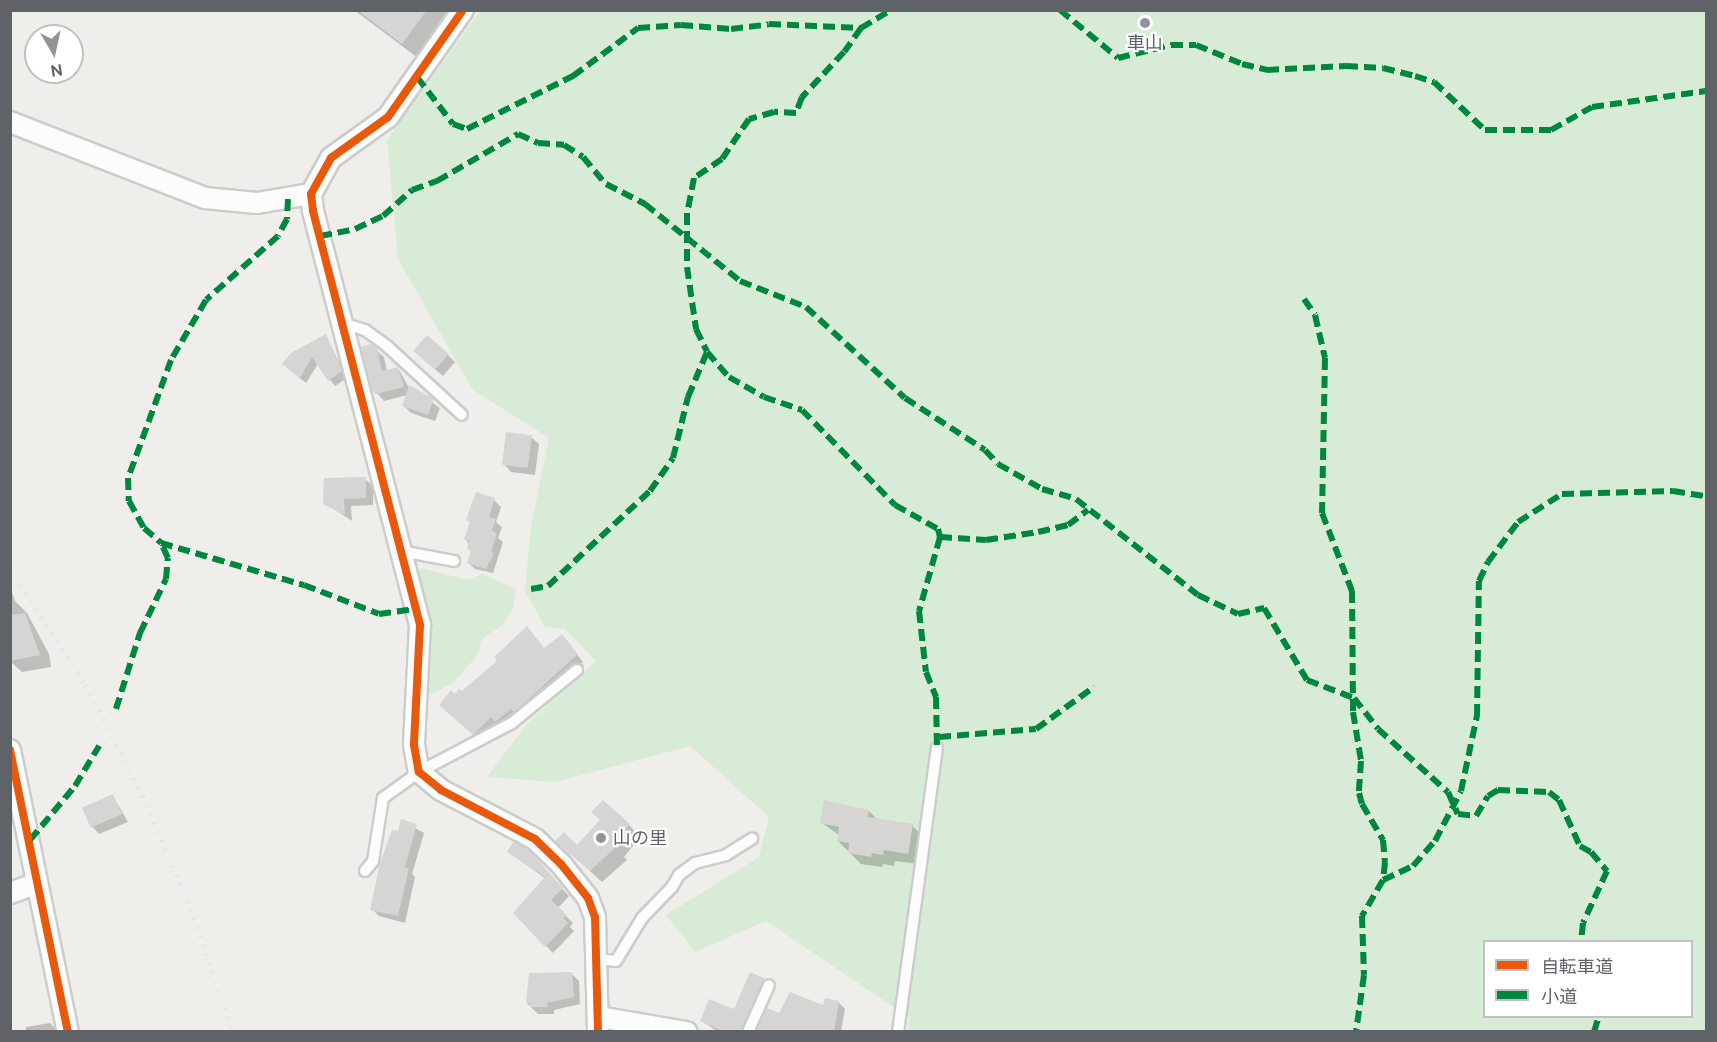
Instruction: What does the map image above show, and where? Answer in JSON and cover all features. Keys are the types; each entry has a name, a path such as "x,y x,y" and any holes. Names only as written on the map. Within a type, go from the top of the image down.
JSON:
{"street":[{"path":"463,10 388,117 331,158 311,194 422,639 414,745 419,772 441,790 520,830 561,864 588,898 595,917 598,1024 687,1032"},
{"path":"10,122 205,198 257,203 311,194"},
{"path":"10,750 35,884 68,1032"},
{"path":"10,893 35,884"}],"lane":[{"path":"342,322 365,330 388,347 462,415"},
{"path":"401,551 454,561"},
{"path":"365,871 373,861 383,798 419,772 512,723 577,670"},
{"path":"898,1032 937,748"},
{"path":"597,959 616,962 642,918 672,887 679,874 694,863 726,855 752,839"},
{"path":"748,1032 769,985"}],"green space":[{"path":"480,11 1706,11 1706,1031 907,1031 910,1018 766,921 695,952 666,915 759,857 769,817 690,746 555,782 487,777 526,725 596,661 565,629 545,627 525,591 531,527 549,438 473,390 398,259 387,140"},
{"path":"421,568 467,580 482,574 516,589 513,608 504,624 482,639 476,657 453,683 431,694 424,685 416,577"}],"building":[{"path":"357,10 427,10 402,44"},
{"path":"326,334 342,371 328,381 312,357 300,378 282,364 291,353"},
{"path":"427,335 449,354 435,370 413,351"},
{"path":"371,344 377,348 382,371 398,367 404,387 376,394 372,391 361,347"},
{"path":"409,385 434,399 428,415 402,406"},
{"path":"506,432 532,435 528,468 502,465"},
{"path":"366,477 366,498 344,499 345,515 323,504 324,478"},
{"path":"476,492 495,498 489,517 496,519 492,530 497,534 491,552 494,553 486,569 467,563 471,551 467,549 469,541 464,539 470,522 466,520"},
{"path":"25,613 40,655 10,661 10,615"},
{"path":"527,626 544,648 562,634 578,654 514,712 511,709 495,722 491,717 473,735 439,705 451,690 455,694 459,689 462,691 497,661 494,657"},
{"path":"113,794 122,814 91,828 82,808"},
{"name":"山の里","path":"603,800 630,824 614,845 616,847 590,871 555,841 564,832 577,845 600,820 591,812"},
{"path":"824,800 869,810 868,817 913,824 908,854 884,850 883,855 872,853 871,857 848,853 849,843 837,841 839,827 820,823"},
{"path":"401,819 417,824 405,867 409,868 398,916 370,910 380,863 392,830 398,831"},
{"path":"514,841 528,849 563,888 551,900 567,915 563,918 568,923 545,947 513,913 545,877 507,852"},
{"path":"572,972 574,997 547,1003 548,1007 530,1007 530,1003 526,1003 529,973"},
{"path":"750,972 764,978 741,1032 725,1032 700,1021 709,999 734,1009"},
{"path":"790,992 823,1005 825,998 839,1001 834,1032 756,1032 767,1008 779,1013"}],"railway":[{"path":"10,569 86,685 143,796 191,909 233,1032"}],"marked path":[{"path":"861,28 891,10"},
{"path":"1060,10 1118,58 1171,45 1196,45 1242,64 1267,70 1346,66 1383,68 1415,76 1434,82 1485,130 1551,130 1592,107 1706,91"},
{"path":"417,77 453,124 467,129 573,76 638,28 681,25 731,29 769,24 861,28 844,52 802,97 796,113 774,112 749,119 722,159 694,178 687,213 687,267 696,329 707,352 729,377 764,397 802,410 895,505 938,529 940,537 919,611 926,672 936,697 937,748"},
{"path":"320,236 355,229 383,216 412,190 437,181 518,134 538,143 564,145 583,157 606,184 645,204 740,281 806,307 905,398 985,450 998,464 1042,489 1076,499 1198,595 1238,614 1264,608 1307,680 1354,698 1378,729 1448,792 1458,814 1476,816 1488,796 1498,790 1549,792 1559,800 1580,846 1591,852 1607,871 1583,923 1581,940"},
{"path":"288,199 287,219 278,236 206,300 171,360 128,478 129,501 144,528 161,543 304,585 379,614 415,609"},
{"path":"1304,299 1315,315 1325,358 1322,513 1352,591 1353,712 1361,761 1359,793 1362,804 1383,840 1385,862 1383,880 1362,916 1364,975 1356,1032"},
{"path":"531,589 548,586 650,491 673,458 688,397 707,352"},
{"path":"1383,880 1413,866 1435,841 1461,791 1477,716 1479,581 1488,562 1518,522 1562,494 1673,491 1706,496"},
{"path":"940,537 986,540 1038,532 1068,525 1088,510"},
{"path":"116,709 140,633 166,579 168,558 161,543"},
{"path":"939,737 1036,729 1094,687"},
{"path":"30,840 75,786 99,746"},
{"path":"1594,1032 1598,1018"}],"cycle path":[{"path":"463,10 388,117 331,158 311,194 313,211 420,625 414,745 419,772 441,790 535,839 561,864 588,898 595,917 598,1032"},
{"path":"10,750 68,1032"}],"place":[{"name":"車山","path":"1145,23"},
{"name":"山の里","path":"601,838"}]}
